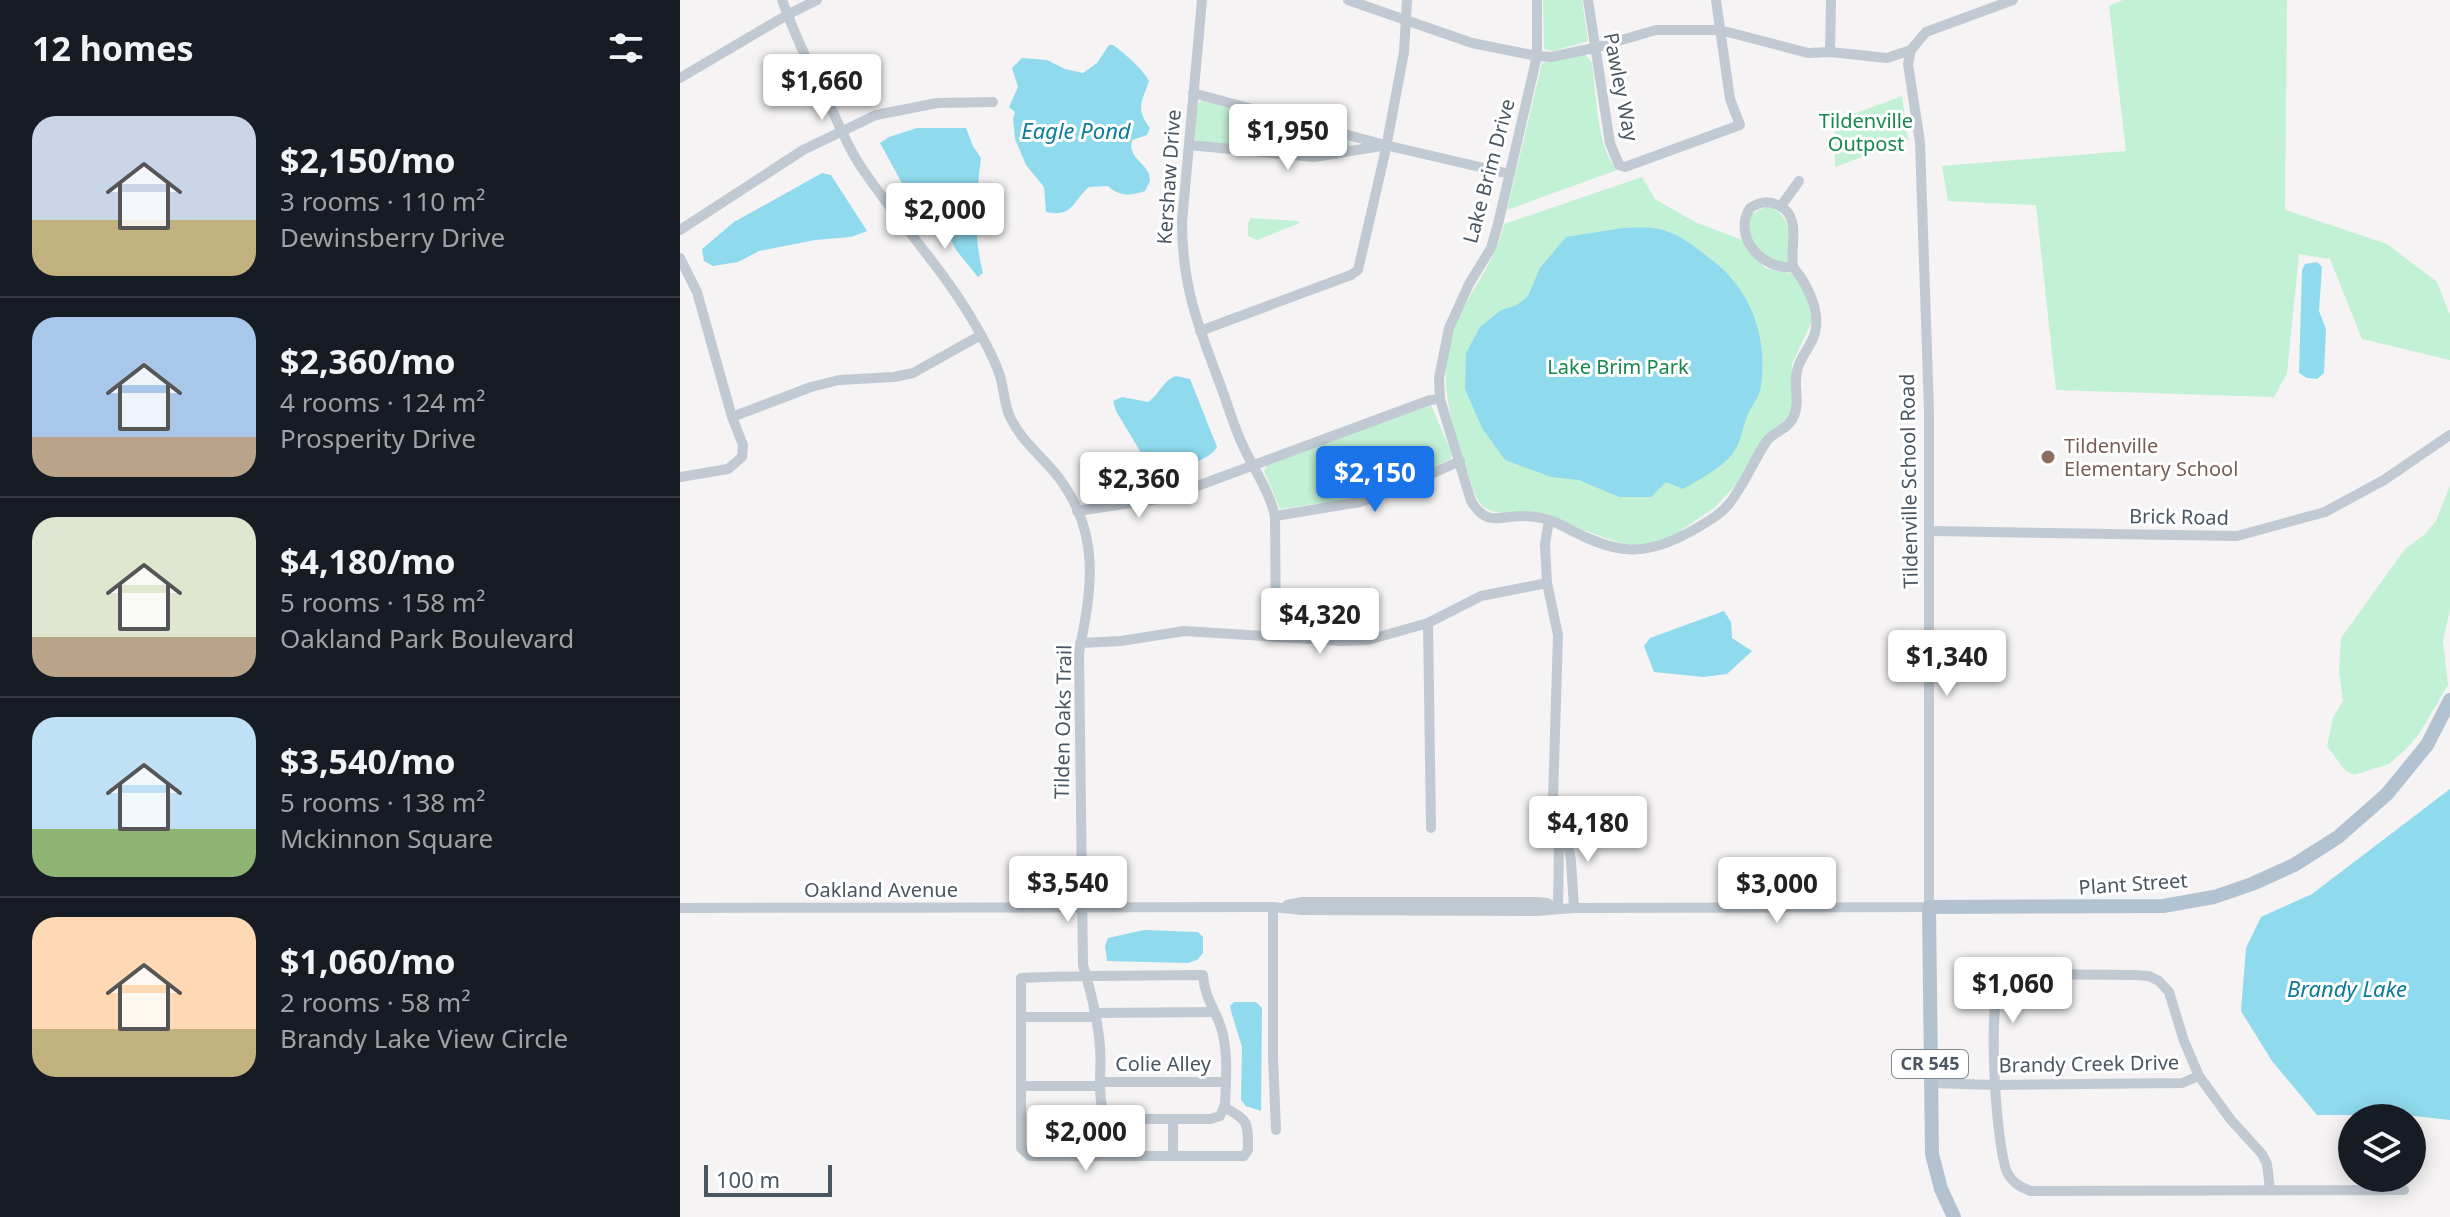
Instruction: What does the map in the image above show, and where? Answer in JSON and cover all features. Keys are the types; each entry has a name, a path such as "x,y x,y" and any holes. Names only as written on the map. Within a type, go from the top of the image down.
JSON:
{"main road":[{"name":"Plant Street","path":"1929,907 2163,906 2214,897 2252,884 2294,865 2338,837 2387,794 2427,745 2450,700"},
{"name":"Tildenville School Road","path":"1929,907 1932,1154 1936,1173 1954,1217"}],"street":[{"name":"Tilden Oaks Trail","path":"782,0 863,171 946,280 981,335 999,372 1010,417 1025,441 1060,480 1077,511 1090,551 1088,612 1080,643 1080,808 1083,965 1096,1015 1100,1084"},
{"path":"680,78 817,0"},
{"name":"Kershaw Drive","path":"1202,0 1182,222 1182,259 1186,287 1200,331 1253,465"},
{"path":"1348,0 1472,43 1537,56 1551,57 1594,48 1656,30 1720,30 1808,53 1887,58 1911,50 1926,32 2013,0"},
{"path":"1200,331 1358,270 1382,168 1404,52 1407,0"},
{"name":"Lake Brim Drive","path":"1537,0 1537,56 1491,248 1469,284 1449,328 1442,353 1440,399 1471,501 1478,512 1490,519 1522,516 1549,520 1591,542 1630,550 1653,548 1679,539 1712,519 1728,506 1769,438 1793,418 1797,399 1797,367 1816,328 1811,296 1793,267"},
{"name":"Pawley Way","path":"1588,0 1610,143 1619,165 1625,167 1740,125 1730,99 1716,0"},
{"path":"1830,52 1831,0"},
{"name":"Tildenville School Road","path":"1911,50 1908,64 1920,142 1931,531 1929,907"},
{"path":"1193,93 1385,145 1510,174"},
{"path":"680,230 803,150 876,115 937,103 993,102"},
{"path":"1189,145 1314,157 1385,145"},
{"path":"1781,206 1799,181"},
{"path":"1758,203 1781,206 1790,216 1793,267 1785,268 1758,256 1748,244 1744,229 1747,212 1758,203"},
{"path":"680,258 697,292 732,417 743,445 742,457 736,465 680,477"},
{"path":"732,417 811,387 839,380 913,373 981,335"},
{"path":"1077,511 1165,498 1430,400 1440,399"},
{"name":"Brick Road","path":"1931,531 2237,536 2325,512 2384,480 2450,435"},
{"path":"1275,516 1360,502 1460,461"},
{"path":"1253,465 1271,499 1275,516 1276,636"},
{"path":"1549,520 1545,544 1547,583 1558,635 1553,799 1561,838 1558,909"},
{"path":"1080,643 1121,641 1184,631 1368,640 1428,623 1481,596 1547,583"},
{"path":"1428,623 1431,828"},
{"path":"1561,838 1568,844 1574,908"},
{"path":"1273,907 1276,1130"},
{"name":"Oakland Avenue","path":"680,908 1273,907 1301,910 1522,911 1574,908 1929,907"},
{"path":"2270,1189 2267,1164 2262,1154 2231,1120 2199,1076 2169,992 2159,981 2149,976 2134,975 2018,974 2007,978 2000,986 1996,1000 1995,1085 1999,1141 2008,1173 2015,1183 2030,1191 2338,1190"},
{"path":"1100,1084 1103,1110 1119,1119 1210,1119 1220,1116 1226,1082 1222,1031 1204,992 1203,975 1021,978 1021,1148 1030,1156 1244,1156 1248,1150 1248,1125 1243,1118 1224,1107"},
{"path":"1021,1017 1214,1012"},
{"name":"Brandy Creek Drive","path":"1931,1083 2182,1083 2199,1076"},
{"name":"Colie Alley","path":"1021,1086 1226,1082"},
{"path":"1173,1119 1173,1156"}],"green space":[{"path":"1543,0 1582,0 1588,41 1554,51 1544,49"},
{"path":"2123,0 2287,0 2285,210 2387,244 2437,282 2450,315 2450,360 2362,339 2330,259 2299,254 2287,373 2274,397 2056,390 2036,205 1948,201 1942,166 2126,151 2109,6"},
{"path":"1585,54 1592,63 1601,135 1610,161 1617,170 1507,210 1542,63"},
{"name":"Tildenville Outpost","path":"1902,96 1908,140 1835,167 1835,121"},
{"path":"1202,100 1348,139 1350,145 1315,153 1199,142 1195,139 1196,106"},
{"name":"Lake Brim Park","path":"1642,177 1655,199 1695,222 1742,240 1765,268 1794,274 1806,294 1812,321 1792,364 1792,408 1784,427 1767,437 1734,487 1715,507 1670,538 1632,547 1569,525 1483,507 1476,497 1454,427 1446,382 1451,336 1492,258 1504,224"},
{"path":"1766,206 1781,214 1788,228 1789,261 1785,264 1758,253 1749,232 1751,215"},
{"path":"1251,218 1300,223 1257,240 1248,236"},
{"path":"1431,405 1451,452 1451,459 1393,486 1351,499 1280,509 1264,471 1267,465"},
{"path":"2450,486 2450,610 2443,641 2448,685 2419,734 2407,748 2389,764 2354,775 2345,770 2327,746 2333,718 2343,701 2339,672 2341,638 2405,549 2436,521"}],"water":[{"name":"Eagle Pond","path":"1109,45 1128,57 1149,81 1141,110 1150,128 1147,135 1132,140 1131,146 1149,174 1150,181 1145,191 1130,195 1121,194 1108,186 1089,187 1068,210 1046,212 1044,187 1026,165 1015,139 1015,112 1009,107 1018,87 1012,68 1022,58 1047,60 1083,73 1097,63"},
{"path":"917,128 966,128 981,158 976,216 983,273 978,277 956,250 944,226 938,199 926,189 903,185 880,143"},
{"path":"822,173 831,175 867,231 851,237 815,240 759,251 738,262 713,266 704,261 702,249 734,222"},
{"name":"Lake Brim Park","path":"1623,228 1656,228 1672,233 1723,269 1753,314 1762,349 1760,390 1733,453 1718,467 1683,489 1666,482 1651,497 1619,497 1579,480 1551,477 1505,460 1482,428 1465,389 1466,353 1480,327 1501,310 1517,305 1528,296 1540,268 1566,237"},
{"path":"2317,262 2322,267 2319,311 2326,329 2324,373 2317,379 2299,373 2302,270 2305,264"},
{"path":"1176,376 1190,379 1217,447 1206,457 1188,465 1152,471 1113,401 1122,397 1148,402"},
{"path":"1724,611 1731,622 1732,638 1752,651 1727,674 1704,677 1654,672 1644,646 1650,638"},
{"name":"Brandy Lake","path":"2450,789 2450,1120 2426,1117 2426,1104 2338,1104 2338,1115 2317,1115 2272,1061 2241,1011 2246,948 2261,917 2312,894"},
{"path":"1144,930 1198,932 1203,937 1203,953 1197,960 1188,963 1107,961 1105,946 1108,938"},
{"path":"1234,1002 1256,1002 1262,1008 1261,1111 1246,1106 1241,1100 1242,1047 1230,1006"}],"place":[{"name":"Tildenville Elementary School","path":"2048,457"}]}
